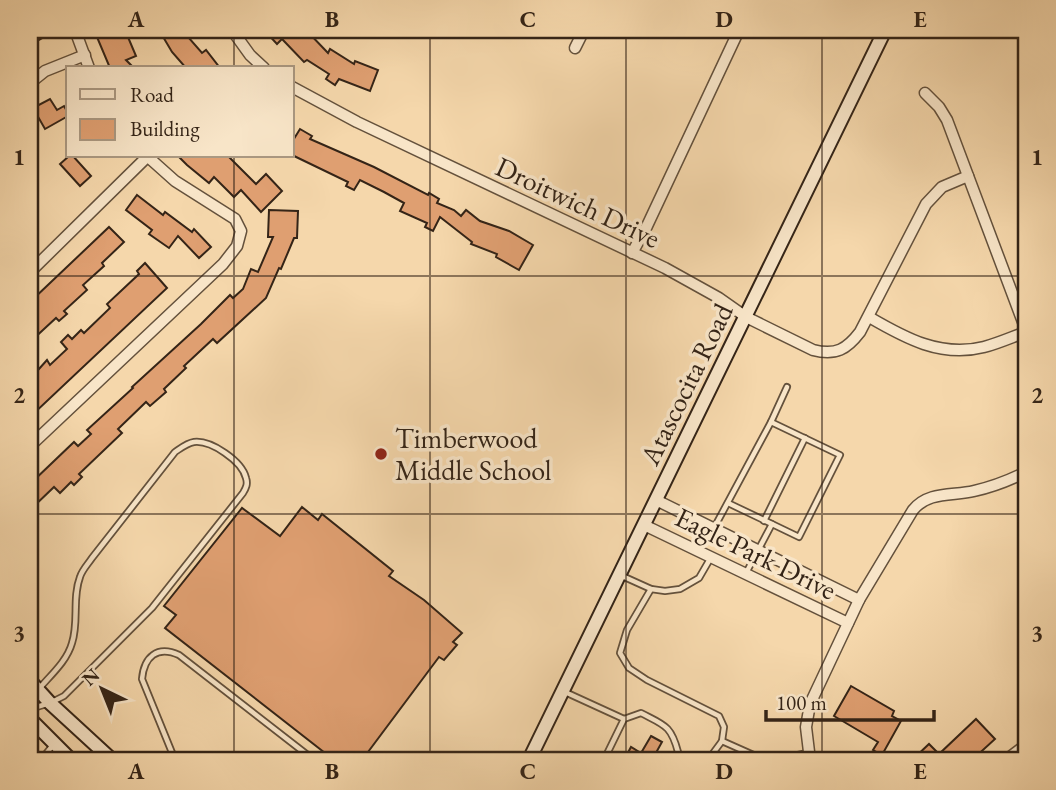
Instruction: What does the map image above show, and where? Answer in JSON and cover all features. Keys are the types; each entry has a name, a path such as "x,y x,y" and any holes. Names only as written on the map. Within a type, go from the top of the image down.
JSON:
{"main road":[{"name":"Atascocita Road","path":"529,760 885,30"},
{"path":"34,685 112,760"},
{"path":"30,719 71,760"}],"street":[{"path":"75,30 88,66"},
{"path":"232,30 262,66"},
{"path":"575,48 584,30"},
{"path":"632,253 740,30"},
{"path":"30,83 46,71 85,55"},
{"name":"Droitwich Drive","path":"294,88 357,122 675,273 746,317 813,350 825,353 844,348 869,317"},
{"path":"925,93 947,120 968,176 1026,331 984,347 956,351 940,349 907,338 869,317 926,204 942,187 968,176"},
{"path":"30,272 146,158"},
{"path":"33,442 223,264 236,248 241,231 235,219 175,181 150,158"},
{"path":"809,757 806,727 810,704 859,600 908,517 921,502 932,497 974,491 1026,472"},
{"name":"Eagle Park Drive","path":"656,500 859,600"},
{"name":"Eagle Park Drive","path":"644,525 848,623"},
{"path":"1006,760 1026,744"}],"lane":[{"path":"714,528 787,387"},
{"path":"728,503 799,537 840,455 771,422"},
{"path":"764,521 805,438"},
{"path":"30,701 34,685 67,656 73,641 80,576 175,452 193,442 204,442 214,445 237,463 246,478 247,486 243,494 152,608 64,696 30,709"},
{"path":"746,574 772,524"},
{"path":"619,575 651,589 680,589 699,578 710,557"},
{"path":"651,589 626,630 620,653 629,668 647,680 719,716 724,727 722,741 708,760"},
{"path":"173,759 142,679 147,661 154,654 161,652 179,655 314,760"},
{"path":"563,691 624,719 641,713 665,726 674,735 678,752 673,760"},
{"path":"604,760 624,719"},
{"path":"722,741 758,757 775,760 809,757"},
{"path":"41,760 53,744"}],"building":[{"path":"30,30 42,30 46,36 30,45"},
{"path":"94,30 125,30 136,56 126,60 132,66 109,66"},
{"path":"159,30 182,30 202,53 206,50 218,66 184,66"},
{"path":"264,30 306,30 328,53 330,49 354,64 355,61 378,70 370,91 339,79 335,85 326,79 329,74 307,60 304,62 282,39 277,44"},
{"path":"50,99 57,110 64,106 66,117 45,129 33,108"},
{"path":"300,129 312,136 310,139 374,167 428,195 429,193 439,199 437,203 461,216 466,210 480,221 509,231 533,245 519,270 496,257 497,254 471,244 472,242 440,217 433,231 425,227 427,223 400,211 404,203 384,192 360,180 354,190 346,186 348,182 294,156 294,139"},
{"path":"67,158 75,158 91,176 80,186 60,164"},
{"path":"180,158 230,158 256,184 266,174 282,191 261,212 241,190 234,197 214,177 209,183"},
{"path":"137,195 163,215 165,212 192,232 194,229 211,247 199,258 178,236 169,248 149,234 152,230 126,210"},
{"path":"269,210 298,211 297,238 294,238 266,298 217,343 213,339 184,366 186,368 164,389 166,392 150,406 146,402 118,429 122,433 79,474 82,477 74,485 71,482 60,493 54,487 30,510 30,484 74,442 78,446 91,434 87,430 132,387 230,295 233,298 243,289 251,269 258,272 273,237 268,237"},
{"path":"109,227 124,242 83,285 87,290 64,311 67,314 59,321 56,318 30,342 30,302"},
{"path":"145,263 167,288 30,417 30,379 47,360 50,365 67,349 61,342 68,335 72,339 81,330 84,333 110,308 107,304 139,274 137,271"},
{"name":"Timberwood Middle School","path":"302,507 318,520 322,514 393,571 389,576 424,600 462,633 453,642 457,645 444,660 439,657 362,760 334,760 165,628 176,615 164,606 242,508 280,536"},
{"path":"851,686 894,711 892,716 901,721 882,755 873,750 878,742 834,716"},
{"path":"976,719 995,739 972,760 912,760 929,744 939,754"},
{"path":"651,736 662,742 652,760 624,760 631,747 641,753"}],"place":[{"name":"Timberwood Middle School","path":"381,454"}]}
